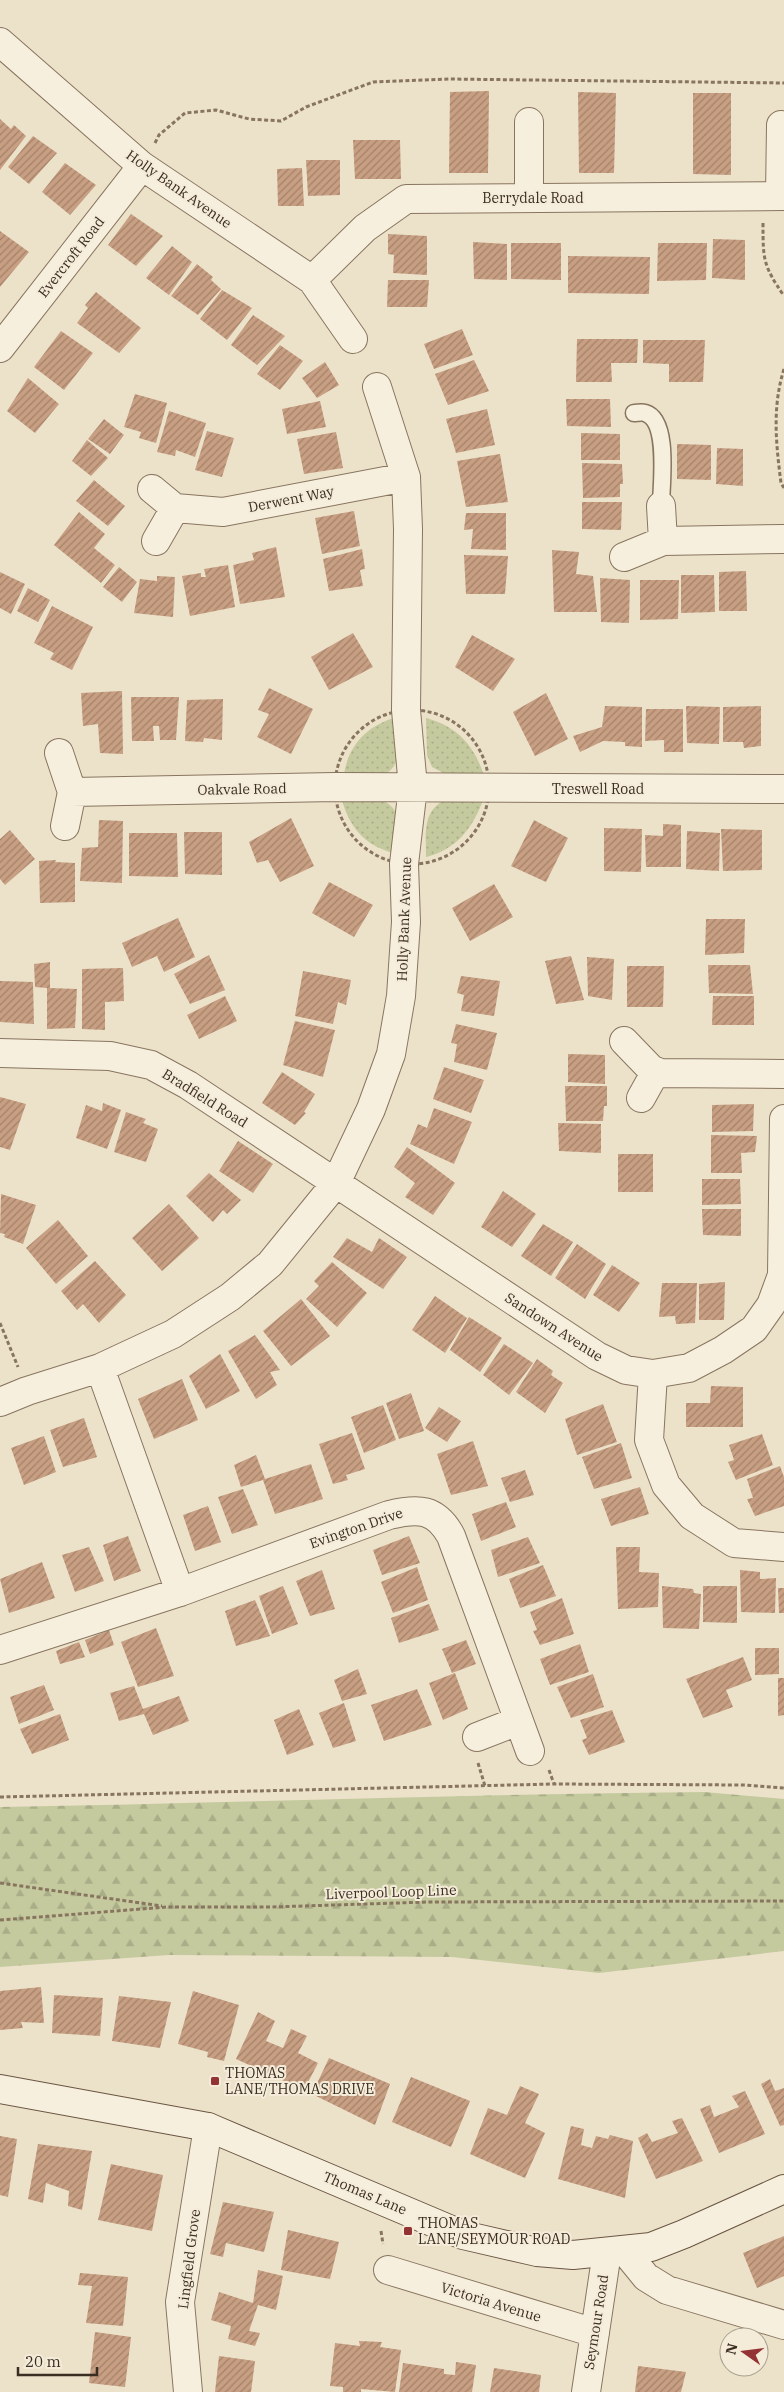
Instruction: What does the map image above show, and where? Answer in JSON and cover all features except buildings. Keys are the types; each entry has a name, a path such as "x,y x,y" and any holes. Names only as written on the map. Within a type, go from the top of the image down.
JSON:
{"street":[{"name":"Holly Bank Avenue","path":"0,42 142,166 312,280 353,338"},
{"path":"529,198 530,122"},
{"path":"776,196 781,125"},
{"name":"Evercroft Road","path":"0,348 142,166"},
{"name":"Berrydale Road","path":"312,280 365,228 406,199 776,196"},
{"name":"Holly Bank Avenue","path":"0,1402 27,1391 100,1368 173,1334 230,1297 270,1264 336,1183 371,1109 391,1054 401,996 406,922 404,864 413,787 406,710 408,529 406,477 377,387"},
{"name":"Derwent Way","path":"175,508 223,512 406,477"},
{"path":"152,489 175,508 156,541"},
{"path":"661,506 662,540"},
{"path":"624,557 662,540 784,539"},
{"path":"59,753 72,792 65,826"},
{"name":"Treswell Road","path":"413,787 784,790"},
{"name":"Oakvale Road","path":"72,792 413,787"},
{"path":"624,1040 656,1071 784,1074"},
{"name":"Bradfield Road","path":"0,1054 110,1056 151,1065 188,1086 336,1183"},
{"path":"641,1098 656,1071"},
{"name":"Sandown Avenue","path":"336,1183 597,1356 626,1370 653,1374 689,1368 722,1350 754,1328 771,1305 783,1276 784,1118"},
{"path":"100,1368 180,1592"},
{"path":"653,1374 649,1440 666,1485 692,1516 734,1543 784,1547"},
{"name":"Evington Drive","path":"0,1650 180,1592 389,1515 412,1509 429,1513 444,1522 459,1552 530,1751"},
{"path":"477,1737 518,1721"},
{"name":"Thomas Lane","path":"0,2089 208,2127 463,2235 537,2252 573,2255 651,2247 784,2189"},
{"name":"Lingfield Grove","path":"188,2392 180,2302 208,2127"},
{"path":"615,2251 646,2277 667,2290 784,2325"},
{"name":"Seymour Road","path":"586,2392 595,2334 615,2251"},
{"name":"Victoria Avenue","path":"388,2270 595,2334"}],"lane":[{"path":"634,413 646,413 654,420 662,433 661,506"}],"path":[{"path":"142,166 159,135 185,113 216,110 249,119 281,121 306,107 373,82 449,79 784,83"},
{"path":"776,196 765,262 768,273 784,296"},
{"path":"784,369 776,407 775,437 781,484 784,488"},
{"path":"0,1323 27,1391"},
{"path":"0,1798 554,1784 745,1785 784,1788"},
{"path":"0,1883 167,1907"},
{"name":"Liverpool Loop Line","path":"0,1920 167,1907 272,1907 428,1902 784,1901"},
{"path":"376,2197 388,2270"}],"green space":[{"path":"397,717 399,742 397,760 388,773 366,777 344,774 350,754 362,737 377,725"},
{"path":"426,718 447,726 463,739 476,755 484,776 449,776 432,767 427,755"},
{"path":"379,799 393,808 397,815 399,822 398,854 378,847 362,836 355,829 345,811 342,800"},
{"path":"445,800 483,800 474,820 455,843 437,854 426,857 426,832 429,817 432,810"},
{"path":"704,1792 784,1799 784,1951 599,1973 452,1957 169,1955 0,1967 0,1807"}],"place":[{"name":"THOMAS LANE/THOMAS DRIVE","path":"215,2081"},
{"name":"THOMAS LANE/SEYMOUR ROAD","path":"408,2231"}]}
